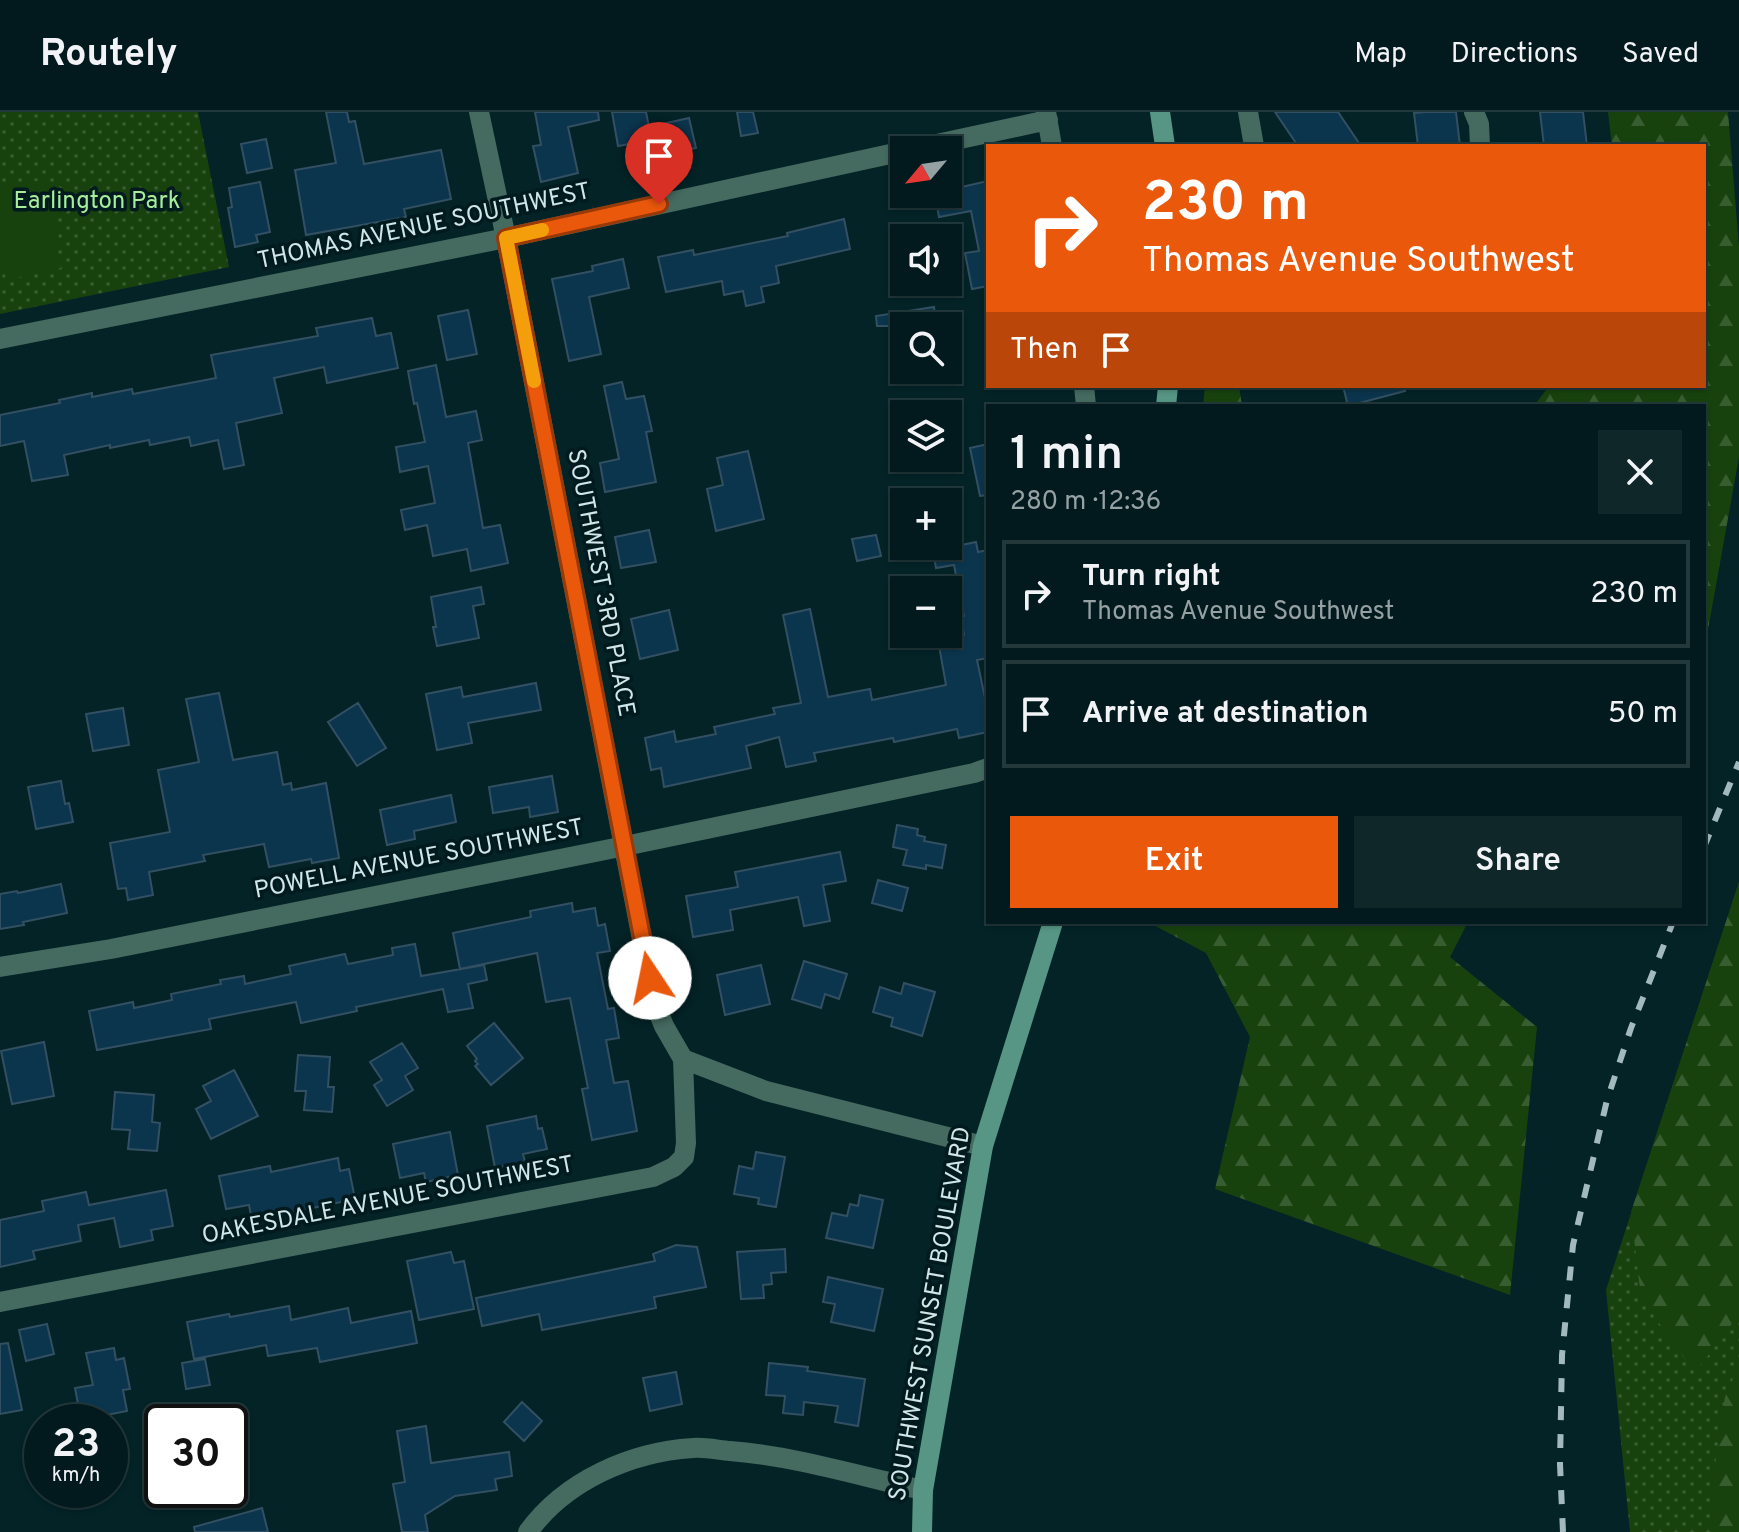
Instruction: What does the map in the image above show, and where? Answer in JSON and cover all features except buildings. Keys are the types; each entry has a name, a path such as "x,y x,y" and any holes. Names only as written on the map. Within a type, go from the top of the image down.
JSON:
{"main road":[{"path":"1160,112 1165,144"},
{"name":"SOUTHWEST SUNSET BOULEVARD","path":"922,1532 923,1490 983,1146 1052,924"}],"street":[{"name":"SOUTHWEST 3RD PLACE","path":"479,112 654,1001 683,1059"},
{"path":"1248,112 1254,144"},
{"path":"1474,112 1479,124 1480,144"},
{"name":"THOMAS AVENUE SOUTHWEST","path":"962,136 1047,116"},
{"path":"1047,116 1052,144"},
{"name":"THOMAS AVENUE SOUTHWEST","path":"0,339 506,238 890,154"},
{"name":"POWELL AVENUE SOUTHWEST","path":"0,967 111,949 625,846 986,769"},
{"path":"683,1059 766,1091 983,1146"},
{"name":"OAKESDALE AVENUE SOUTHWEST","path":"0,1302 653,1177 674,1167 684,1157 683,1059"},
{"path":"528,1532 566,1492 604,1471 645,1456 694,1447 761,1453 923,1490"}],"green space":[{"name":"Earlington Park","path":"0,112 198,112 229,267 0,314"},
{"path":"1608,112 1728,112 1739,247 1739,457 1706,641 1706,404 1536,404 1548,388 1706,388 1706,144 1612,144"},
{"path":"47,179 61,249 57,250 61,268 6,280 0,248 0,188"},
{"path":"1205,388 1239,388 1242,404 1203,404"},
{"path":"1739,882 1739,1532 1630,1532 1606,1290"},
{"path":"1739,882 1739,1314 1695,1373 1641,1298 1631,1212"},
{"path":"1152,924 1467,924 1450,957 1537,1027 1510,1295 1215,1189 1250,1037 1206,953"},
{"path":"1739,1365 1739,1532 1714,1532 1711,1493 1725,1397"}],"railway":[{"path":"1706,842 1739,762"},
{"path":"1563,1532 1560,1464 1562,1355 1573,1245 1607,1100 1631,1028 1672,924"}],"slow traffic":[{"path":"534,381 506,238 542,230"}],"route":[{"path":"650,978 506,238 659,204"}]}
